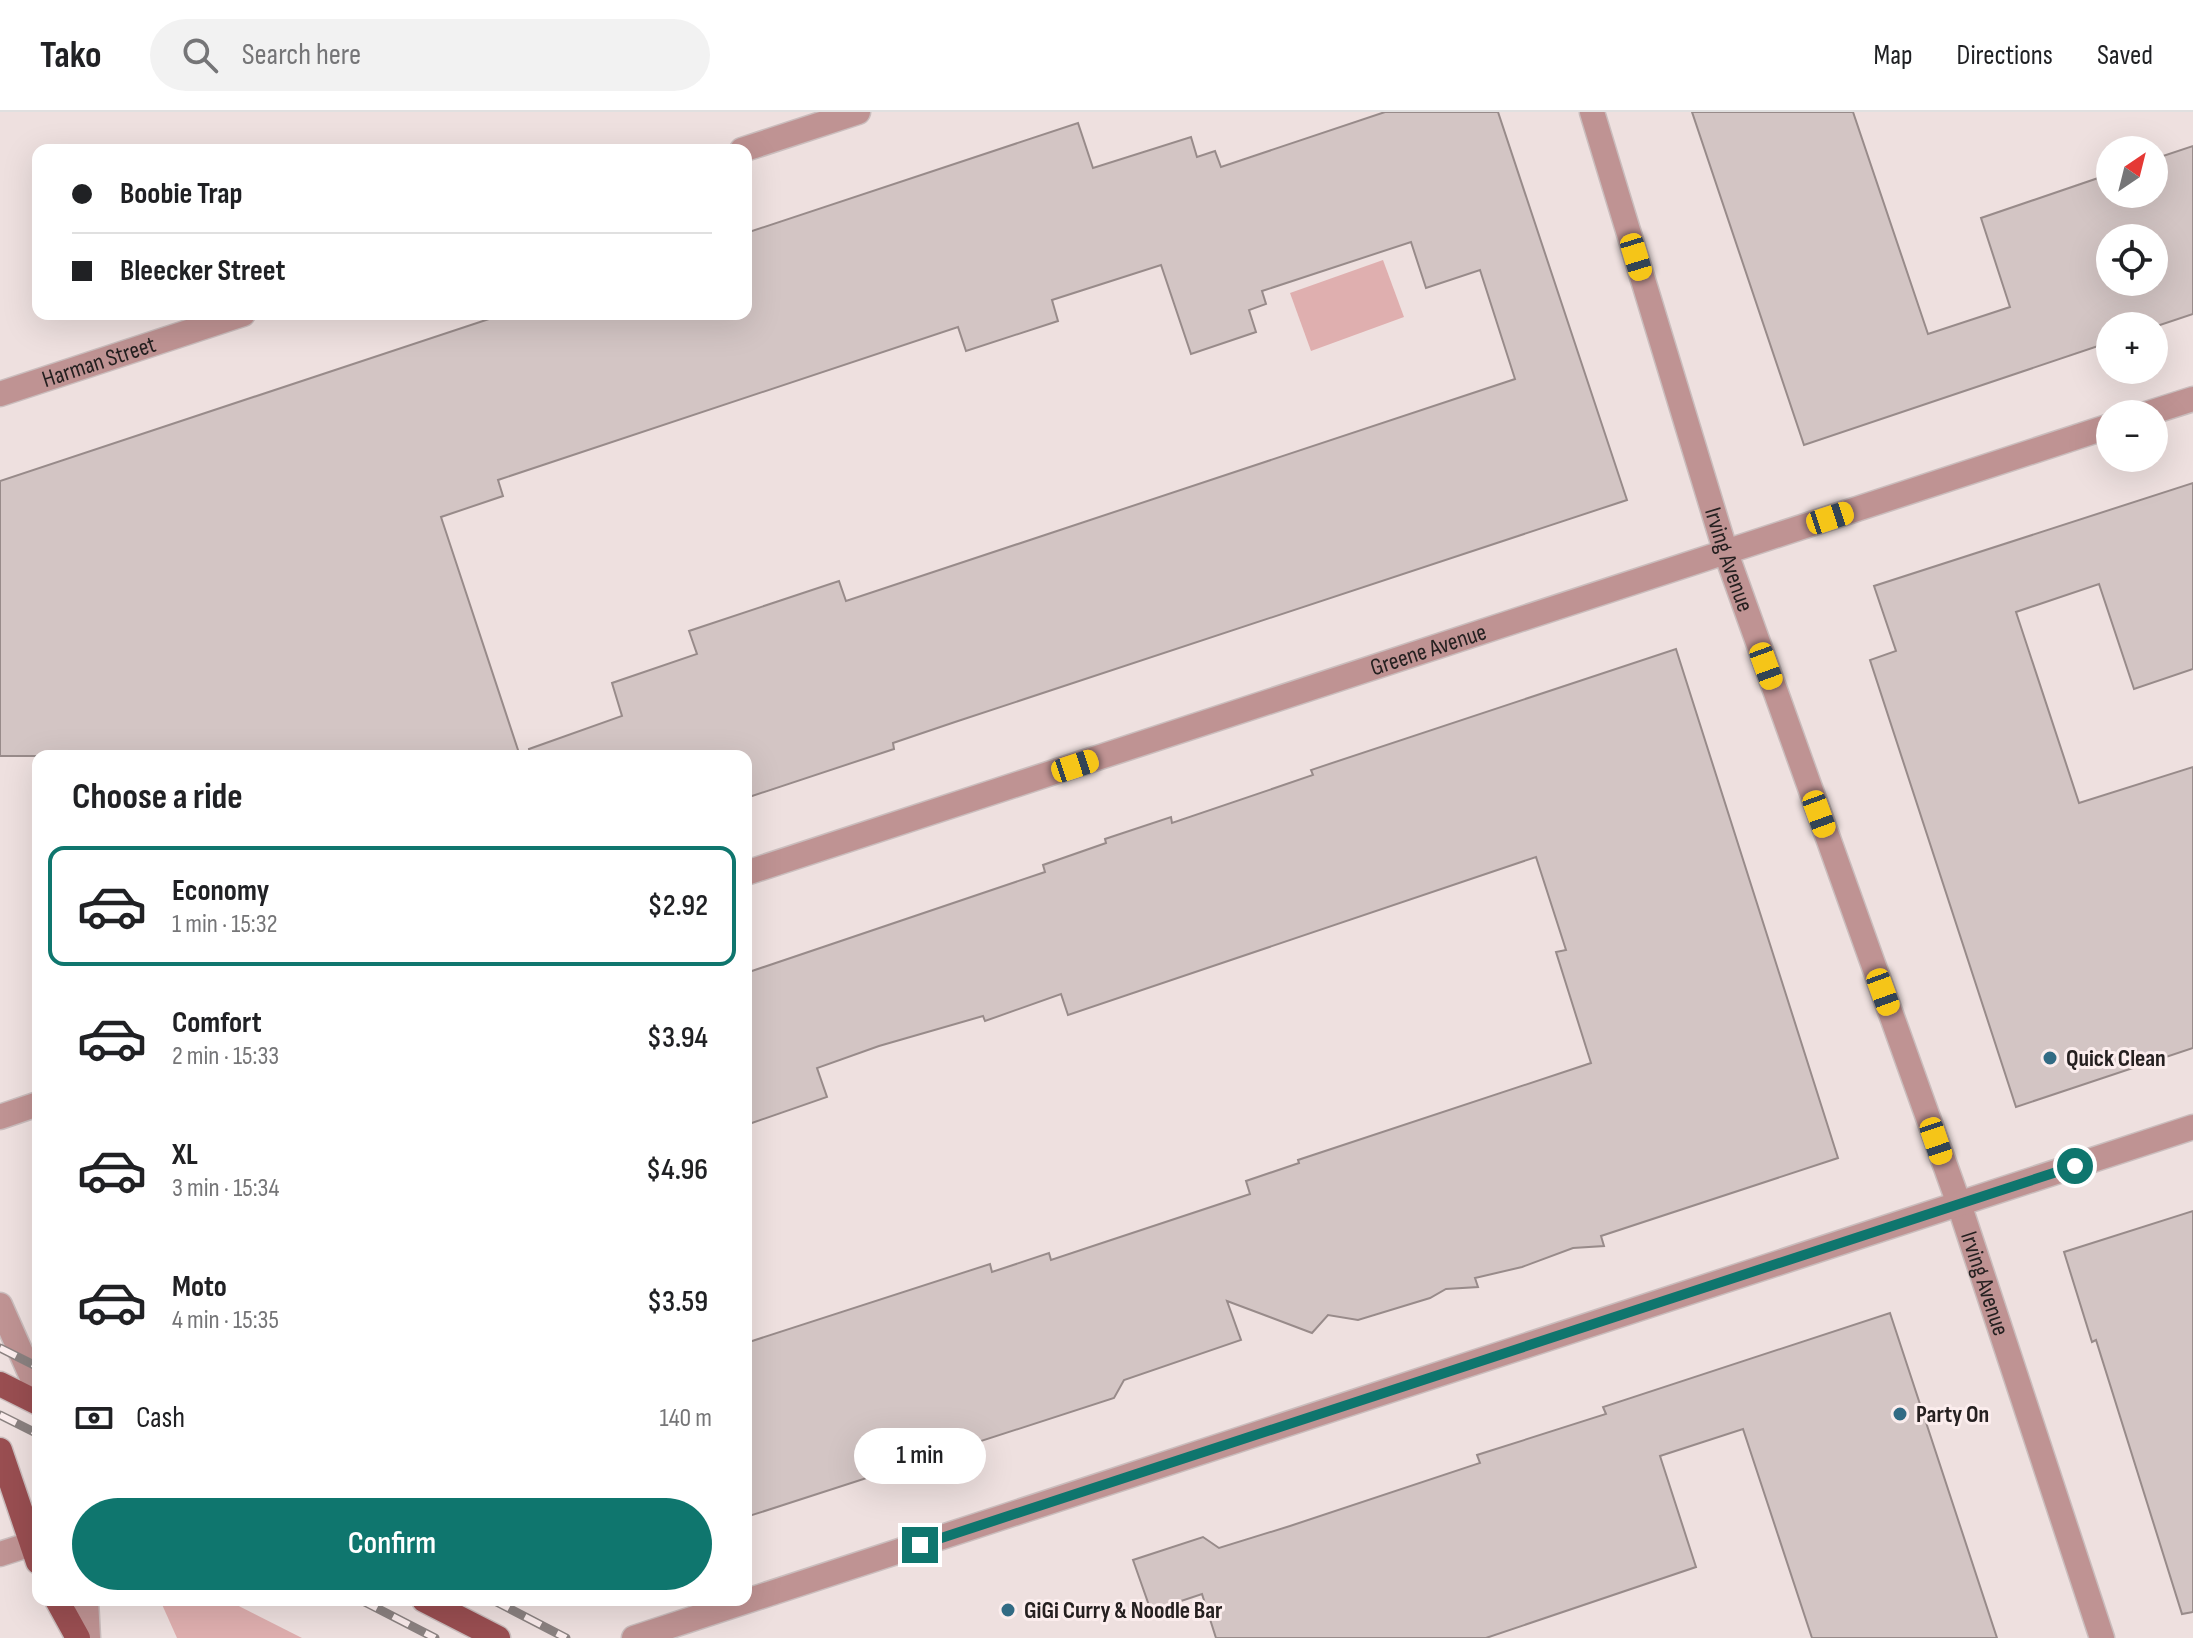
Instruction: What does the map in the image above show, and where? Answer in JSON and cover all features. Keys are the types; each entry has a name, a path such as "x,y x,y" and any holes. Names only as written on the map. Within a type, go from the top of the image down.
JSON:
{"main road":[{"path":"0,1384 32,1400"},
{"path":"0,1450 32,1544"},
{"path":"60,1606 78,1638"},
{"path":"436,1606 498,1638"}],"street":[{"path":"752,147 858,112"},
{"name":"Irving Avenue","path":"1592,112 1726,553 1959,1204 2102,1638"},
{"name":"Harman Street","path":"0,394 225,320"},
{"path":"2168,407 2193,399"},
{"name":"Greene Avenue","path":"752,871 2096,431"},
{"path":"0,1117 32,1106"},
{"path":"752,1599 2193,1127"},
{"path":"0,1305 32,1377"},
{"path":"0,1554 32,1553"},
{"path":"86,1606 88,1638"},
{"path":"634,1638 732,1606"}],"shaded area":[{"path":"1383,260 1404,317 1311,351 1290,293"},
{"path":"163,1606 239,1606 302,1638 177,1638"}],"building":[{"path":"1385,112 1498,112 1627,500 955,722 893,743 894,749 752,796 752,750 529,750 622,716 612,683 697,654 689,631 839,581 846,601 1515,379 1480,270 1426,288 1411,242 1262,291 1266,304 1249,310 1256,332 1191,354 1161,265 1052,300 1058,321 966,351 958,327 498,480 503,496 441,517 518,750 32,750 32,756 0,756 0,481 486,320 752,320 752,231 1078,123 1093,168 1191,137 1197,157 1215,151 1221,167"},
{"path":"1692,112 1853,112 1928,334 2010,307 1981,218 2096,179 2096,208 2168,208 2168,154 2193,146 2193,314 2168,322 2168,312 2096,312 2096,347 1804,445"},
{"path":"2193,483 2193,669 2134,689 2099,584 2016,612 2079,803 2193,767 2193,1048 2016,1107 1870,660 1896,651 1874,586"},
{"path":"1676,649 1838,1158 1601,1236 1604,1246 1573,1248 1522,1267 1475,1278 1478,1287 1446,1289 1430,1298 1358,1320 1328,1315 1312,1333 1227,1301 1241,1340 1124,1380 1114,1398 752,1515 752,1341 990,1264 992,1272 1049,1253 1051,1260 1250,1194 1246,1181 1299,1163 1298,1160 1591,1063 1556,952 1566,950 1536,857 1068,1015 1061,994 985,1021 983,1016 879,1046 817,1068 827,1097 752,1123 752,971 1045,872 1043,865 1106,843 1105,839 1171,817 1172,823 1313,775 1311,770"},
{"path":"2193,1211 2193,1612 2182,1614 2096,1340 2092,1342 2064,1252"},
{"path":"1890,1313 1997,1638 1812,1638 1743,1429 1660,1456 1696,1567 1486,1638 1216,1638 1202,1594 1151,1611 1133,1560 1203,1537 1219,1548 1290,1526 1480,1463 1477,1455 1606,1414 1603,1407"}],"railway":[{"path":"0,1348 32,1364"},
{"path":"0,1415 32,1431"},
{"path":"373,1606 435,1638"},
{"path":"505,1606 566,1638"}],"place":[{"name":"Quick Clean","path":"2050,1058"},
{"name":"Party On","path":"1900,1414"},
{"name":"GiGi Curry & Noodle Bar","path":"1008,1610"}],"route":[{"path":"920,1545 2075,1166"}]}
